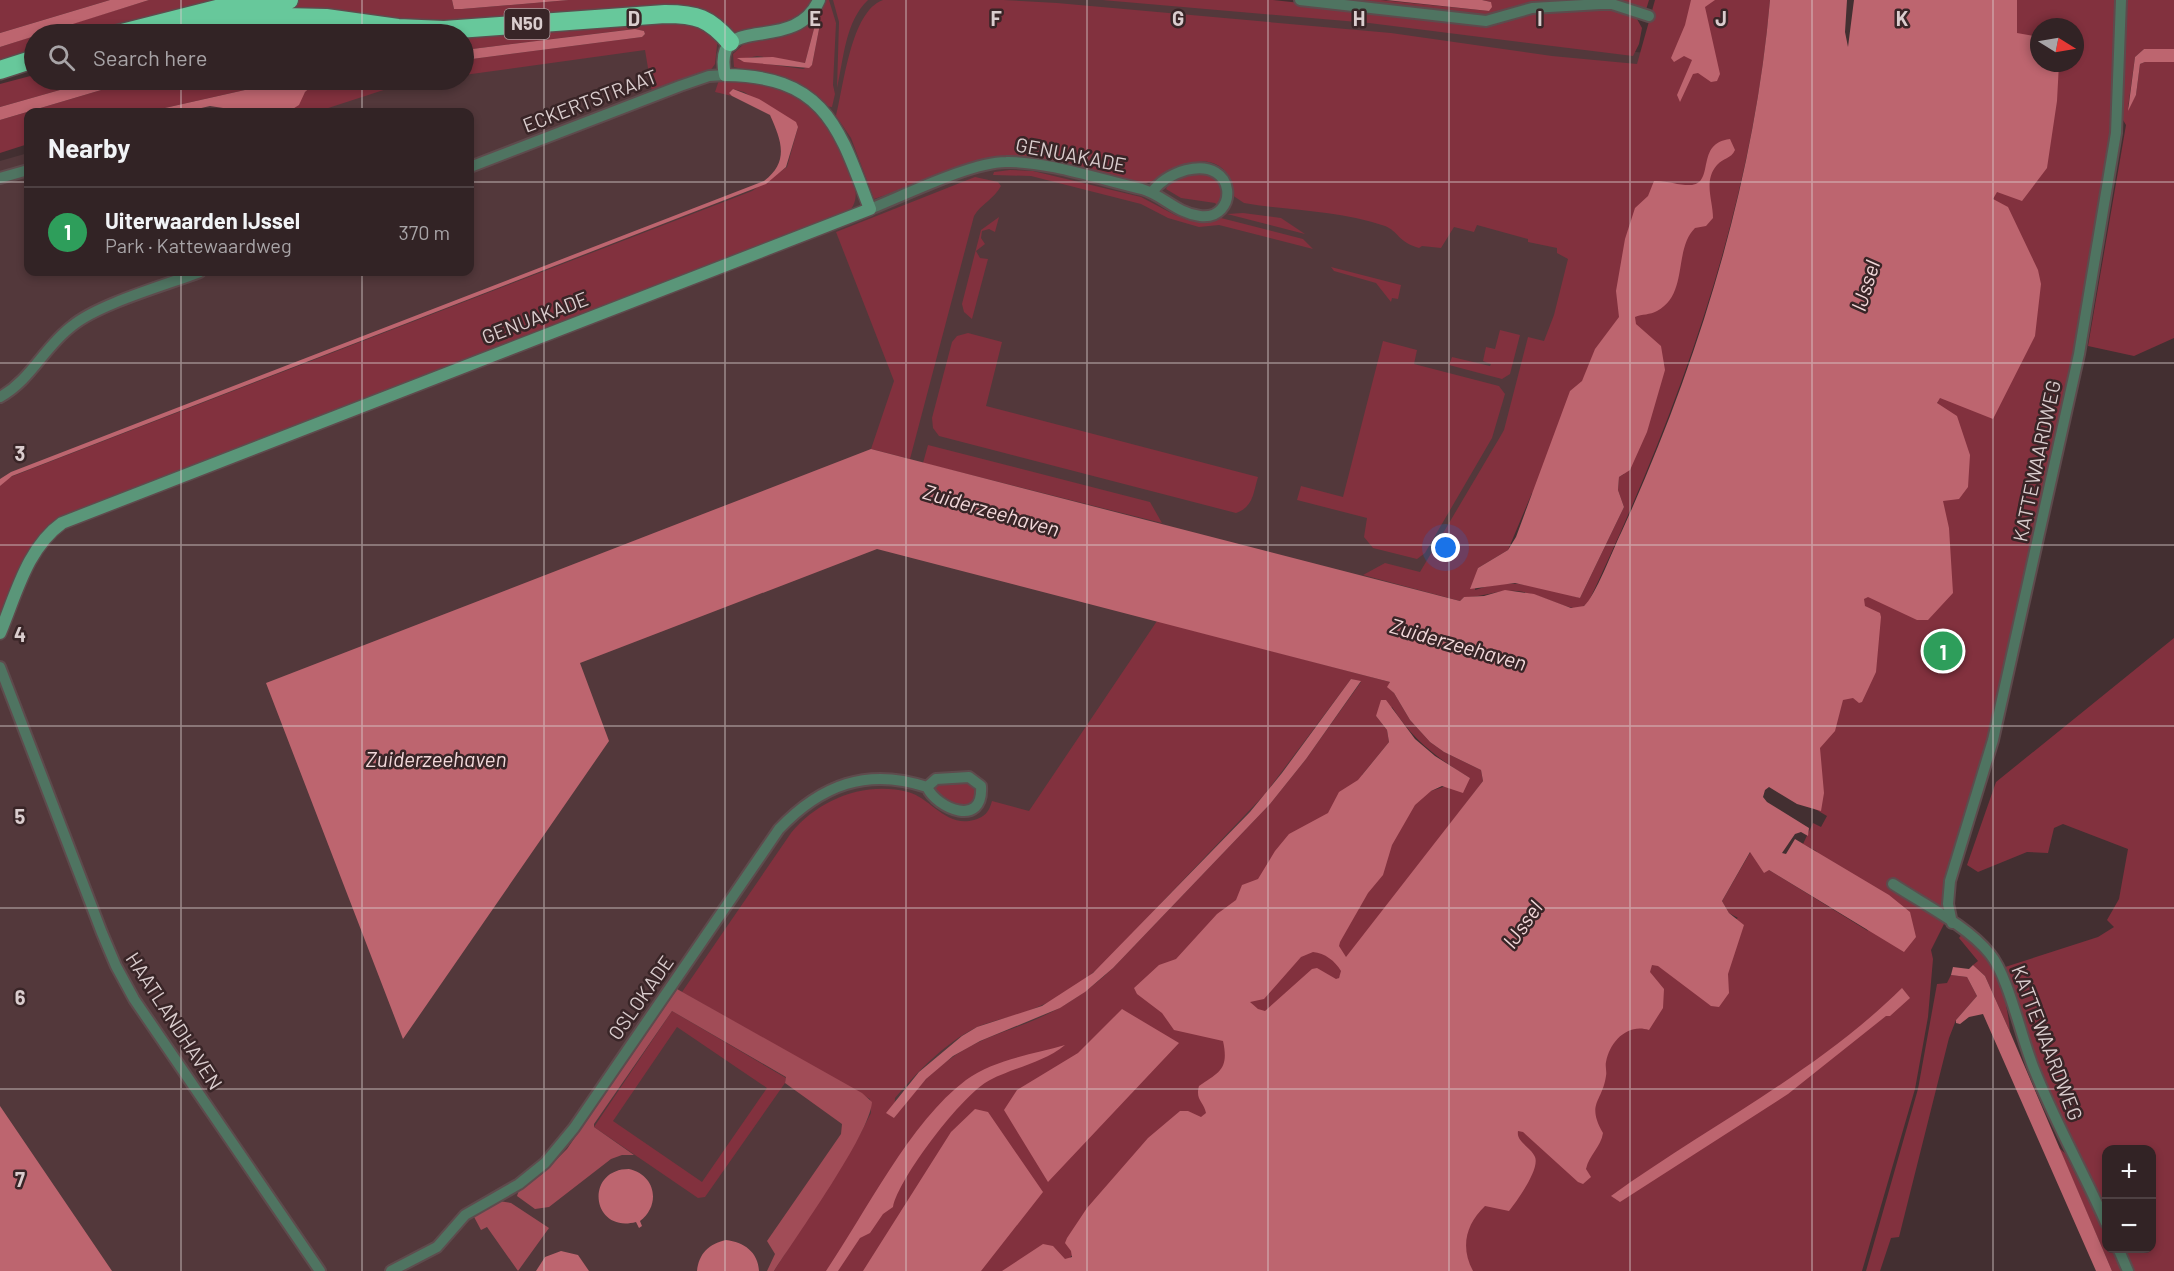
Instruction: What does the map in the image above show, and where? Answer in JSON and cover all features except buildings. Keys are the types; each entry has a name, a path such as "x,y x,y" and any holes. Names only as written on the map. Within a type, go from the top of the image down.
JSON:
{"highway":[{"path":"157,24 252,0"},
{"name":"N50","path":"192,24 289,0"},
{"name":"N50","path":"474,27 676,14 709,21 730,42"},
{"name":"N50","path":"219,24 284,17 326,18 374,24"},
{"path":"0,70 24,62"},
{"path":"0,80 24,72"}],"street":[{"path":"819,0 807,18 792,28 744,36 730,42 723,55 725,75 750,76 785,85 819,106 841,133 870,209"},
{"path":"1300,0 1427,13 1473,21 1502,18 1532,8 1601,4 1623,7 1649,16"},
{"name":"KATTEWAARDWEG","path":"1952,923 1948,904 1950,881 1993,740 2079,354 2116,133 2121,0"},
{"name":"ECKERTSTRAAT","path":"474,165 680,86 709,76 725,75"},
{"name":"GENUAKADE","path":"0,633 37,547 46,534 62,523 978,167 1005,162 1028,163 1152,192 1174,208 1205,216 1215,214 1223,208 1228,191 1220,174 1215,170 1198,167 1167,177 1152,192"},
{"path":"0,178 24,171"},
{"path":"0,397 16,388 56,340 84,316 189,276"},
{"name":"HAATLANDHAVEN","path":"0,667 63,837 116,966 134,999 320,1271"},
{"name":"OSLOKADE","path":"391,1271 437,1247 465,1215 519,1184 545,1163 574,1128 779,829 801,806 855,780 909,781 927,787 931,797 960,812 970,811 979,804 982,796 981,786 969,777 936,779 927,787"},
{"name":"KATTEWAARDWEG","path":"1893,884 1952,923 1988,951 1997,964 2038,1080 2102,1215"},
{"path":"2120,1253 2128,1271"}],"shaded area":[{"path":"0,0 110,0 24,24 0,33"},
{"path":"149,0 215,0 130,24 71,24"},
{"path":"299,0 452,0 454,9 462,9 569,0 815,0 808,10 789,23 766,29 730,33 716,20 474,27 474,24 209,22"},
{"path":"629,0 1195,0 1269,5 1652,54 1494,519 1289,785 1144,945 803,1271 0,1271 0,161 24,154 24,276 474,276 474,108 182,108 264,90 474,90 474,54"},
{"path":"825,0 829,0 836,23 833,85 835,94 832,107 825,106 797,84 734,67 733,54 746,42 778,38 802,29 820,13","holes":["820,24 812,65 803,69 738,60 757,56 805,63 815,25"]},
{"path":"833,0 868,0 854,19 850,30 837,88 839,22"},
{"path":"883,0 1003,0 1057,3 1391,33 1552,56 1637,64 1655,0 1770,0 1761,79 1747,157 1706,309 1652,458 1588,603 1579,609 1533,594 1509,591 1464,597 1460,601 1363,575 1385,563 1420,572 1504,430 1528,337 1544,341 1554,315 1568,259 1557,253 1557,248 1528,242 1528,239 1477,225 1474,232 1454,227 1441,248 1422,246 1419,248 1407,243 1389,228 1368,221 1333,214 1244,203 1232,195 1228,175 1223,169 1213,163 1202,162 1138,184 1024,157 1004,158 966,166 874,199 851,138 836,116 850,50 863,18 872,7","holes":["1624,474 1619,477 1618,490 1624,507 1580,598 1540,587 1515,584 1489,586 1475,590 1478,568 1508,550 1532,493"]},
{"path":"1102,0 1273,0 1494,24 1522,14 1612,7 1637,19 1642,28 1639,44 1633,56 1369,23"},
{"path":"1332,0 1381,0 1489,11 1491,2 1482,0 1649,0 1645,13 1616,3 1490,17"},
{"path":"1997,0 2116,0 2114,119 2085,308 2006,670 1945,922 1931,950 1933,959 1928,1017 1915,1089 1862,1271 1390,1271 1647,965 1738,918 1729,913 1722,901 1751,851 1769,870 1868,931 1816,851 1803,844 1813,823 1821,827 1827,816 1767,781 1937,405"},
{"path":"2124,0 2174,0 2174,49 2144,49 2135,57 2128,108 2136,95 2140,64 2174,62 2174,338 2134,356 2088,346 2126,125 2123,120"},
{"path":"686,18 718,36 715,64 710,71 652,92 645,50 474,74 474,59 642,37 645,34 644,31 634,29 474,49 474,33"},
{"path":"270,21 303,24 251,24"},
{"path":"24,39 24,57 0,65 0,47"},
{"path":"24,78 24,90 60,90 0,107 0,84"},
{"path":"744,79 794,95 810,107 821,120 843,152 851,170 855,186 855,200 849,211 50,525 35,542 0,619 0,486 8,478 752,191 787,167 798,127 744,92 733,89 729,93 732,96 715,92 719,80"},
{"path":"101,90 245,90 165,108 40,108"},
{"path":"308,90 384,90 328,108 294,108"},
{"path":"24,113 24,145 0,153 0,120"},
{"path":"1033,171 1141,197 1175,215 1196,222 1208,222 1221,218 1303,239 1313,249 1219,225 1199,227 1168,218 1141,204 1031,176 993,175 994,172"},
{"path":"1201,171 1218,177 1224,196 1218,206 1215,203 1181,198 1166,189 1172,178"},
{"path":"975,177 998,182 1001,186 974,216 910,459 871,449 894,381 836,232"},
{"path":"1243,213 1281,218 1305,234 1227,214"},
{"path":"999,217 995,232 989,229 982,231 981,238 985,244 976,251 980,258 988,259 972,319 964,312 962,304 981,230"},
{"path":"1331,267 1401,285 1398,299 1392,298 1391,302 1376,283 1334,271"},
{"path":"1500,330 1520,335 1510,374 1502,379 1449,365 1452,357 1490,366 1491,364 1483,361 1486,347 1495,349"},
{"path":"968,333 1002,342 986,406 1258,477 1249,503 1236,513 939,436 933,428 932,418 952,342 957,336"},
{"path":"1383,341 1417,350 1414,364 1499,386 1505,394 1492,438 1425,553 1417,559 1373,548 1364,537 1367,518 1297,500 1301,486 1343,497"},
{"path":"928,445 1150,502 1162,523 923,463"},
{"path":"1157,621 1390,682 1388,687 1410,720 1430,742 1444,752 1481,770 1483,781 1349,957 1339,978 1057,1271 774,1271 858,1138 871,1113 870,1099 682,992 791,833 802,821 829,802 859,791 892,789 916,795 955,820 974,820 984,816 992,801 1029,811","holes":["1351,679 1361,682 1306,759 1270,804 1113,968 1085,992 1054,1011 983,1040 956,1055 927,1078 894,1118 895,1098 942,1050 981,1025 1050,1002 1079,984 1106,961 1265,794","1392,707 1417,739 1470,778 1431,791 1362,775 1389,742 1387,730 1376,716"]},
{"path":"2174,638 2174,1271 2134,1271 2125,1253 2156,1253 2156,1145 2102,1145 2102,1207 2048,1099 2002,968 2098,937 2114,927 2107,920 2119,899 2128,849 2063,824 2054,828 2048,853 2027,852 1978,872 1967,865 1996,782"},
{"path":"965,781 974,784 979,793 972,807 958,806 935,791 936,784"},
{"path":"1962,934 1983,955 1997,977 2006,1002 2010,1032 1985,976 1973,965 1978,961 1959,938"},
{"path":"1951,975 1967,977 1977,996 1956,1020 1949,1038 1899,1237 1891,1238 1880,1271 1866,1271 1918,1089 1937,984 1947,983"},
{"path":"677,989 862,1093 872,1102 868,1117 846,1161 774,1271 767,1271 775,1254 767,1241 841,1134 842,1124 785,1083 786,1077 672,1011 594,1124 594,1127 634,1155 622,1155 611,1159 549,1207 535,1209 517,1196 519,1190 542,1174 567,1149"},
{"path":"672,1011 786,1078 785,1083 705,1197 698,1198 594,1127","holes":["677,1027 767,1088 702,1182 613,1121"]},
{"path":"2059,1148 2065,1153 2102,1227 2102,1248"},
{"path":"499,1201 511,1203 549,1228 518,1271 487,1227 481,1230 473,1215"},
{"path":"2104,1253 2115,1253 2123,1271 2112,1271"}],"water":[{"path":"110,0 149,0 73,24 30,24"},
{"path":"452,0 569,0 454,9"},
{"path":"1386,0 1482,0 1491,2 1492,7 1489,11"},
{"path":"1691,0 1715,0 1705,7 1720,74 1717,81 1711,82 1698,73 1693,74 1680,102 1677,95 1692,60 1684,56 1674,62 1671,58 1685,25"},
{"path":"1770,0 1847,0 1845,32 1848,47 1854,0 2017,0 2017,33 2030,35 2030,72 2059,72 2057,101 2047,168 2022,201 1997,192 1993,199 2008,207 2038,270 2041,284 2035,336 1993,419 1940,398 1937,403 1957,416 1970,455 1968,487 1959,499 1943,501 1949,528 1953,593 1928,620 1917,620 1868,597 1864,599 1865,606 1880,613 1881,617 1876,672 1862,702 1859,703 1853,698 1843,700 1835,731 1820,748 1824,793 1821,811 1797,804 1769,787 1765,790 1763,797 1767,802 1809,828 1808,836 1801,832 1795,834 1782,853 1786,854 1795,839 1889,895 1910,912 1916,937 1904,952 1769,870 1764,873 1750,852 1722,901 1729,913 1744,925 1728,974 1729,993 1719,1007 1711,1006 1658,966 1652,965 1650,972 1664,989 1663,1008 1649,1030 1634,1029 1627,1032 1616,1041 1608,1054 1604,1085 1595,1109 1603,1133 1586,1169 1591,1177 1583,1184 1578,1182 1523,1132 1518,1131 1519,1138 1535,1157 1534,1169 1527,1185 1509,1211 1485,1206 1473,1220 1466,1245 1473,1271 1002,1271 1043,1244 1053,1246 1065,1259 1072,1257 1065,1243 1067,1238 1087,1208 1148,1138 1180,1111 1188,1111 1201,1117 1206,1113 1199,1098 1199,1086 1217,1073 1224,1064 1223,1041 1174,1030 1162,1013 1137,994 1134,988 1159,965 1176,959 1217,914 1236,900 1242,885 1258,879 1275,851 1289,834 1328,813 1339,792 1358,780 1389,742 1387,730 1376,716 1381,700 1386,700 1415,739 1435,756 1470,778 1463,793 1442,786 1431,791 1415,805 1392,845 1383,875 1368,893 1340,942 1339,946 1346,957 1483,781 1481,770 1444,752 1430,742 1410,720 1394,693 1387,687 1390,682 877,549 580,663 609,741 403,1039 266,683 871,449 1460,601 1464,597 1484,596 1505,590 1534,594 1571,608 1584,606 1598,583 1649,470 1674,405 1718,273 1751,137","holes":["1313,952 1326,956 1341,971 1339,978 1336,979 1317,968 1312,969 1265,1011 1258,1009 1250,1002 1264,999 1301,957"]},
{"path":"820,24 812,65 809,68 744,62 737,58 773,57 805,63 815,25"},
{"path":"24,26 24,39 0,47 0,33"},
{"path":"635,29 644,31 645,34 642,37 474,59 474,49"},
{"path":"2144,49 2174,49 2174,62 2140,64 2136,95 2128,111 2135,57"},
{"path":"733,89 759,99 796,122 798,127 786,167 766,184 12,476 0,486 0,479 11,472 764,181 777,166 780,158 781,150 777,133 770,115 732,96 729,93"},
{"path":"60,90 101,90 40,108 24,108 24,113 0,120 0,107"},
{"path":"245,90 307,90 299,105 294,108 210,106 165,108"},
{"path":"1730,139 1735,150 1717,165 1710,178 1713,218 1706,226 1695,228 1688,237 1673,294 1657,311 1635,317 1636,324 1661,346 1665,370 1647,432 1630,470 1619,477 1618,490 1624,507 1580,598 1515,583 1470,589 1478,568 1508,550 1516,537 1570,391 1582,381 1595,349 1619,317 1616,291 1625,239 1635,208 1648,196 1654,181 1687,185 1699,182 1703,177 1713,147 1719,142"},
{"path":"1351,679 1361,681 1306,759 1270,804 1113,968 1085,992 1060,1008 980,1041 953,1056 926,1079 894,1118 886,1113 919,1072 962,1036 977,1027 1042,1006 1093,973 1250,812 1282,773"},
{"path":"1973,965 1985,976 2102,1248 2102,1253 2104,1253 2112,1271 2096,1271 1983,1014 1969,1017 1960,1024 1956,1023 1956,1020 1977,996 1967,977 1951,975 1953,967 1969,969"},
{"path":"1902,988 1910,998 1788,1094 1620,1202 1611,1196 1798,1073 1834,1047"},
{"path":"1122,1009 1179,1043 1048,1182 1004,1110 1017,1090 1078,1053"},
{"path":"1065,1045 1038,1061 990,1080 964,1101 933,1138 906,1177 893,1207 883,1214 870,1233 860,1238 838,1271 826,1271 908,1143 946,1098 966,1080 988,1067"},
{"path":"0,1106 112,1271 0,1271"},
{"path":"975,1109 988,1112 1043,1192 981,1271 863,1271 951,1132"},
{"path":"629,1169 645,1177 652,1191 651,1207 640,1221 642,1226 639,1228 636,1222 621,1223 610,1219 602,1211 599,1200 600,1189 605,1179 615,1172"},
{"path":"726,1240 739,1243 749,1249 756,1258 759,1271 697,1271 700,1259 706,1250"},
{"path":"561,1251 578,1255 589,1271 536,1271 545,1257"}],"place":[{"name":"Uiterwaarden IJssel","path":"1943,651"}],"water label":[{"name":"IJssel","path":"1866,286"},
{"name":"Zuiderzeehaven","path":"991,511"},
{"name":"Zuiderzeehaven","path":"1458,645"},
{"name":"Zuiderzeehaven","path":"436,760"},
{"name":"IJssel","path":"1523,925"}]}
